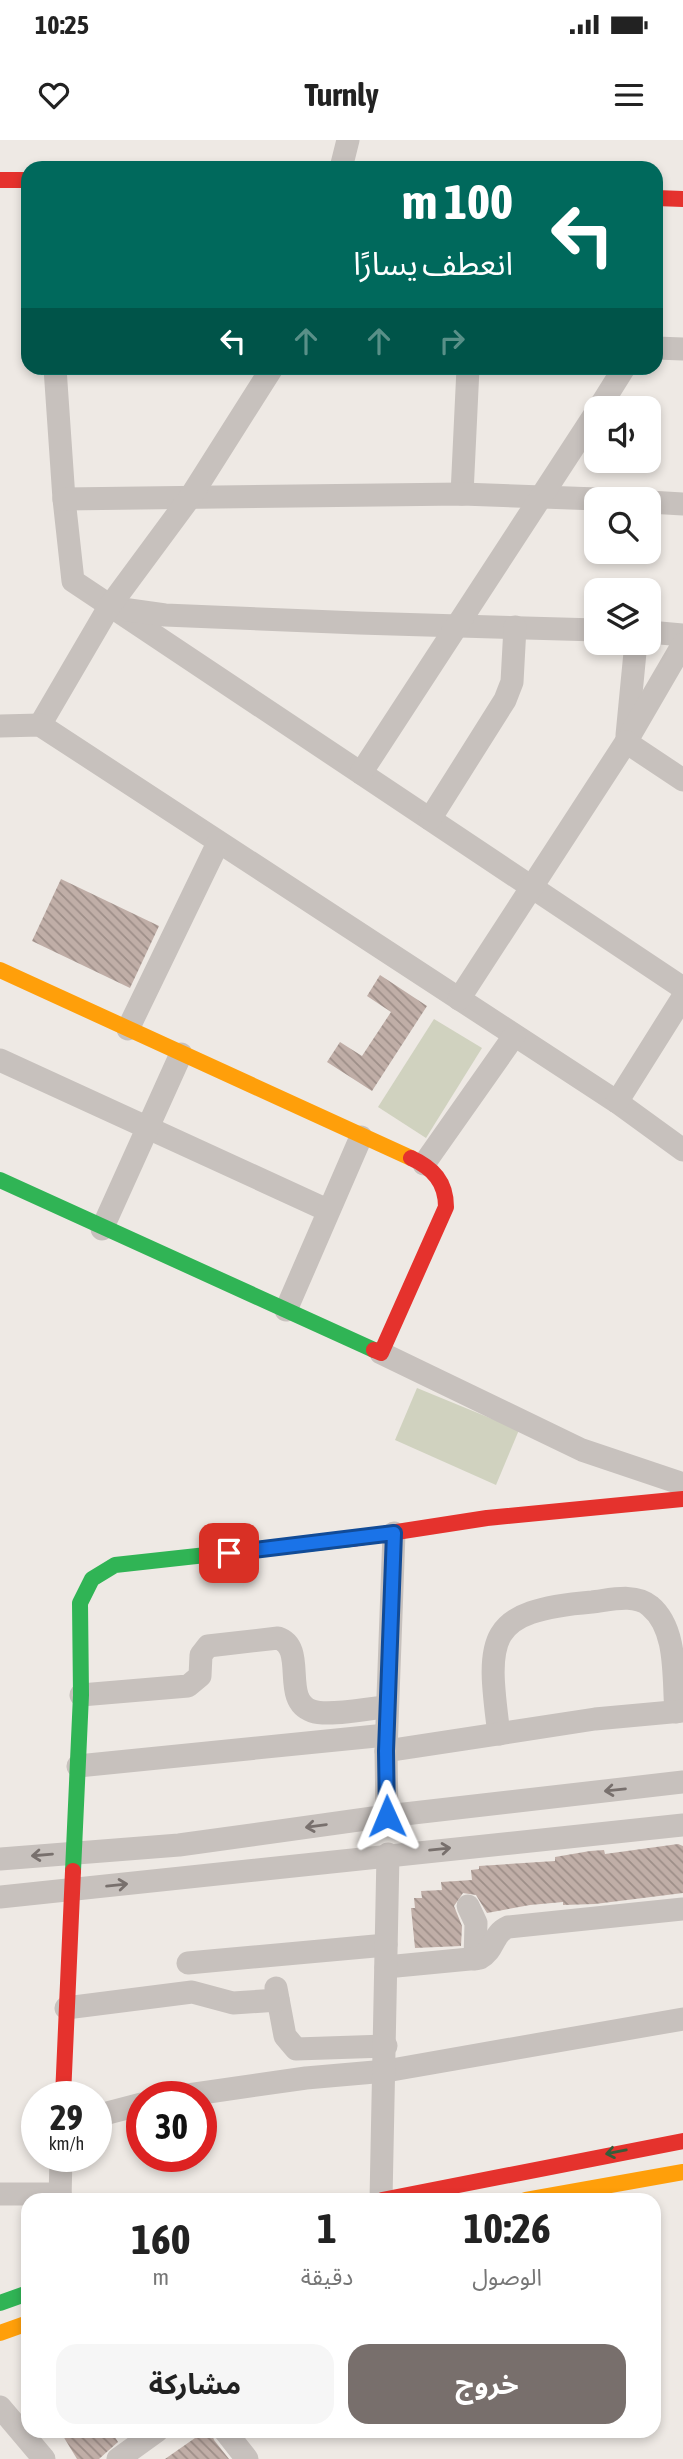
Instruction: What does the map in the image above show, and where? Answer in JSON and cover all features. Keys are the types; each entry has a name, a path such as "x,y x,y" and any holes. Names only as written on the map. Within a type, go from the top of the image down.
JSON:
{"street":[{"path":"343,161 348,140"},
{"path":"0,180 21,180"},
{"path":"663,198 683,199"},
{"path":"663,348 683,349"},
{"path":"55,375 73,581 108,607 683,988"},
{"path":"40,726 108,607 191,496 268,375"},
{"path":"462,494 468,375"},
{"path":"607,396 620,375"},
{"path":"361,773 453,627 584,431"},
{"path":"64,499 462,494 584,499"},
{"path":"661,503 683,504"},
{"path":"108,607 165,615 584,630"},
{"path":"430,819 505,700 512,682 515,627"},
{"path":"661,633 683,635"},
{"path":"459,999 626,742 683,644"},
{"path":"626,742 635,655"},
{"path":"0,726 40,726 617,1102 683,1150"},
{"path":"626,742 683,780"},
{"path":"128,1029 218,843"},
{"path":"0,970 424,1164 437,1174 447,1190 446,1207 381,1353"},
{"path":"617,1102 683,997"},
{"path":"424,1164 514,1036"},
{"path":"102,1229 181,1054"},
{"path":"0,1060 147,1130 327,1210"},
{"path":"286,1310 327,1210 361,1137"},
{"path":"0,1180 102,1229 381,1353 582,1450 683,1484"},
{"path":"64,2081 71,1853 81,1695 80,1604 85,1591 103,1570 129,1563 328,1543 487,1518 683,1499"},
{"path":"387,1816 386,1743 394,1533"},
{"path":"78,1766 499,1734 680,1711 670,1635 649,1605 631,1598 545,1606 513,1619 496,1642 492,1667 499,1734"},
{"path":"81,1695 188,1686 200,1676 201,1656 208,1646 278,1638 286,1642 291,1649 297,1696 309,1710 321,1712 387,1707"},
{"path":"0,1859 179,1845 387,1816 683,1782"},
{"path":"0,1897 683,1825"},
{"path":"382,2193 388,1854"},
{"path":"468,1906 477,1923 475,1959"},
{"path":"188,1963 386,1956 475,1959 489,1953 496,1935 508,1927 683,1909"},
{"path":"66,2008 192,1992 233,2003 277,1994 285,2036 296,2049 386,2046"},
{"path":"217,2091 306,2078 386,2071 683,2019"},
{"path":"418,2193 683,2141"},
{"path":"60,2193 61,2172"},
{"path":"565,2193 683,2172"},
{"path":"0,2194 21,2195"},
{"path":"0,2303 21,2296"},
{"path":"0,2333 21,2326"},
{"path":"0,2407 21,2432"},
{"path":"26,2438 44,2459"},
{"path":"117,2459 147,2438"},
{"path":"230,2438 247,2459"}],"green space":[{"path":"434,1019 482,1048 426,1138 378,1107"},
{"path":"417,1388 519,1430 496,1485 395,1440"}],"building":[{"path":"61,879 159,926 130,988 32,941"},
{"path":"380,975 427,1006 372,1091 327,1062 340,1042 362,1056 391,1012 367,996"},
{"path":"678,1844 683,1846 683,1893 595,1904 563,1905 563,1902 530,1905 487,1913 476,1895 463,1893 454,1906 462,1926 461,1946 415,1948 411,1908 415,1908 414,1898 422,1898 421,1891 442,1890 441,1882 472,1880 471,1870 479,1869 479,1866 555,1861 555,1857 590,1851 604,1850 605,1854"},
{"path":"64,2438 115,2438 118,2442 99,2459 77,2459"},
{"path":"195,2438 213,2438 229,2459 165,2459"}],"traffic: fast":[{"path":"0,1180 374,1350"},
{"path":"73,1871 81,1695 80,1603 92,1579 115,1565 351,1539"},
{"path":"0,2303 21,2296"}],"traffic: slow":[{"path":"0,970 411,1158"},
{"path":"565,2193 683,2172"},
{"path":"0,2333 21,2326"}],"traffic: jam":[{"path":"0,180 21,180"},
{"path":"663,198 683,199"},
{"path":"374,1350 381,1353 446,1207 444,1190 437,1177 426,1166 411,1158"},
{"path":"351,1539 487,1518 683,1499"},
{"path":"64,2081 73,1871"},
{"path":"418,2193 683,2141"}],"route":[{"path":"229,1553 394,1533 386,1751 387,1816"}]}
